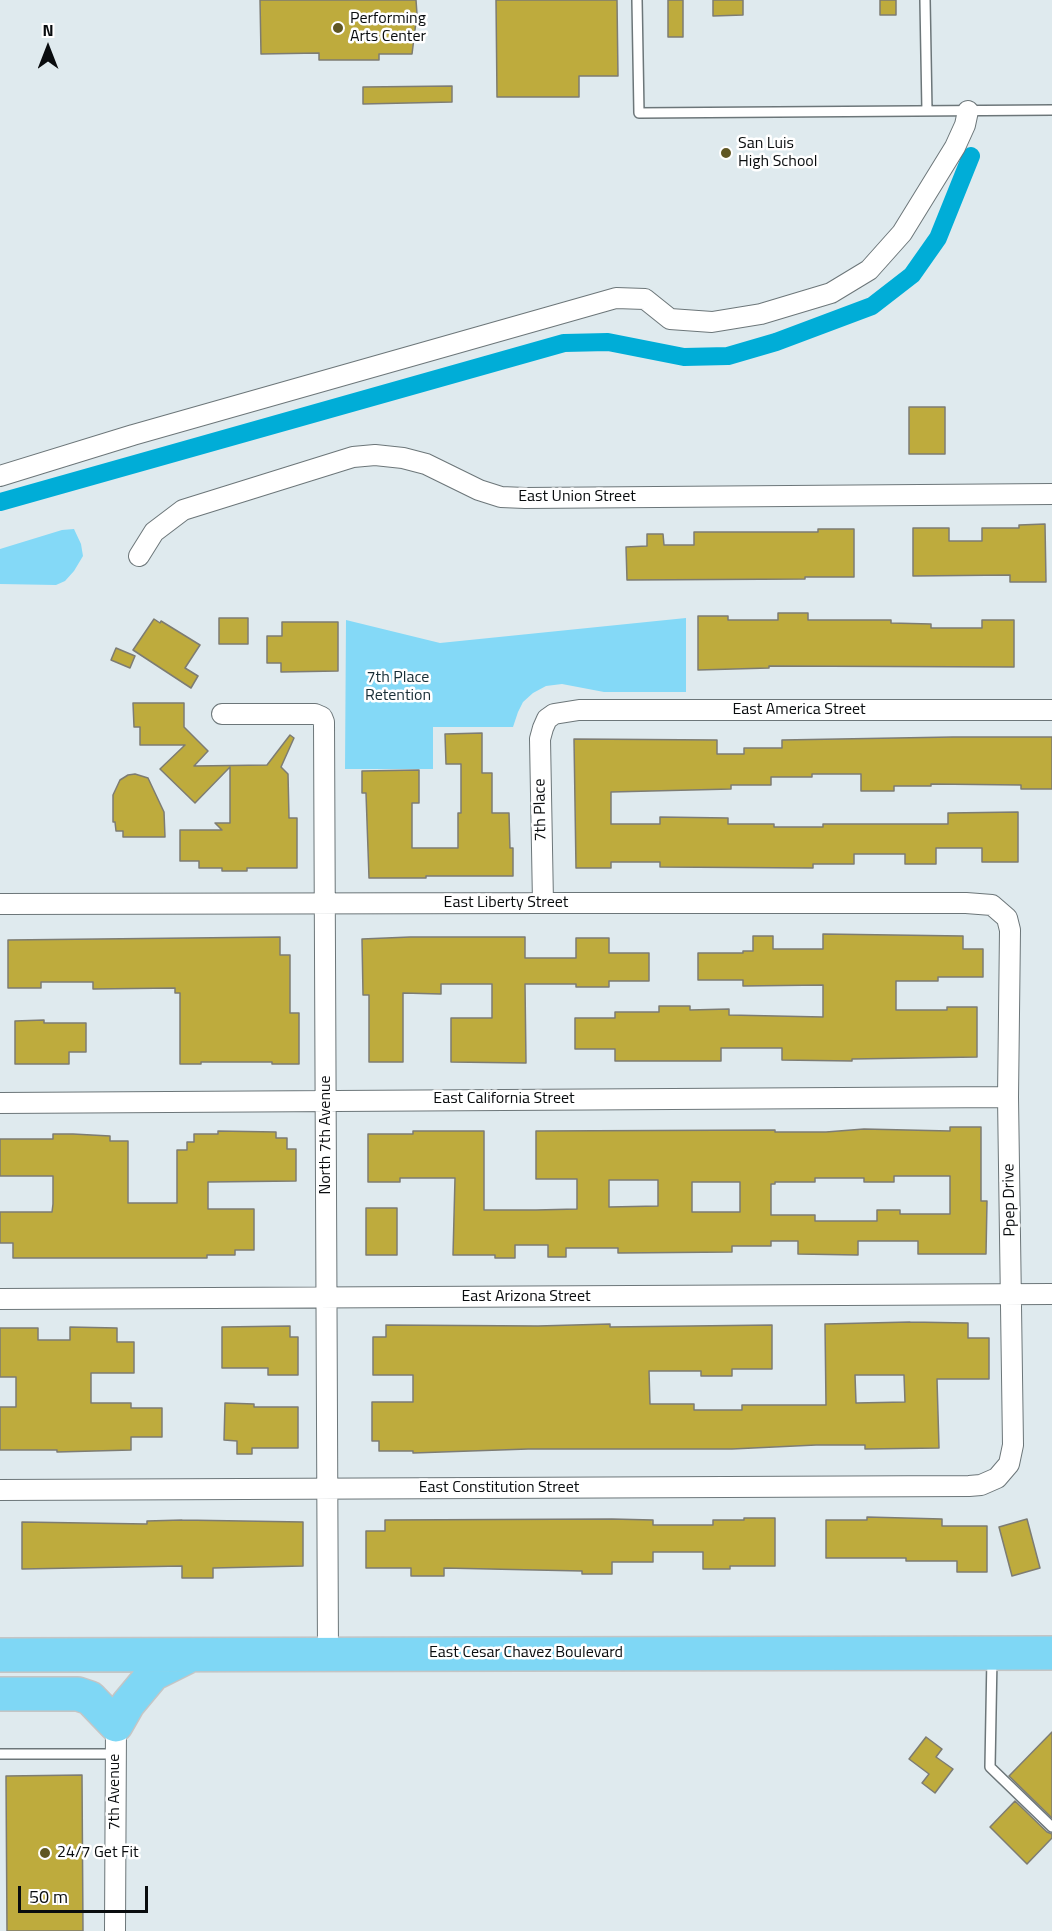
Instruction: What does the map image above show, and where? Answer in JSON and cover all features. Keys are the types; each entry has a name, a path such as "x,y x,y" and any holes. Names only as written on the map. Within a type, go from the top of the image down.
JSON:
{"highway":[{"path":"115,1739 128,1704 153,1674 195,1653"},
{"name":"East Cesar Chavez Boulevard","path":"0,1655 1052,1653"},
{"path":"0,1694 78,1694 90,1698 115,1739"}],"street":[{"path":"0,476 133,435 616,298 645,299 670,319 711,322 761,314 831,293 869,270 902,233 955,147 965,125 968,111"},
{"name":"East Union Street","path":"139,556 154,532 183,510 334,462 375,455 404,458 426,464 480,490 501,496 525,498 1052,494"},
{"name":"East America Street","path":"548,719 554,714 579,710 1052,710"},
{"name":"North 7th Avenue","path":"222,714 315,714 322,717 324,722 328,1653"},
{"name":"7th Place","path":"543,903 540,739 548,719"},
{"name":"East Liberty Street","path":"0,904 966,903 992,905 1007,918"},
{"name":"Ppep Drive","path":"997,1478 1009,1464 1013,1445 1008,1097 1010,930 1007,918"},
{"name":"East California Street","path":"0,1103 1008,1097"},
{"name":"East Arizona Street","path":"0,1299 1052,1294"},
{"name":"East Constitution Street","path":"0,1490 969,1486 981,1485 997,1478"},
{"name":"7th Avenue","path":"115,1739 115,1931"}],"lane":[{"path":"637,0 639,113 1052,110"},
{"path":"925,0 927,111"},
{"path":"993,1653 990,1767 1052,1827"},
{"path":"0,1754 115,1739"}],"green space":[{"path":"74,529 81,544 83,556 65,581 56,585 0,584 0,549 62,530"},
{"name":"7th Place Retention","path":"686,618 686,692 604,692 562,684 546,686 523,702 513,727 433,727 433,769 345,769 346,620 440,643"}],"building":[{"name":"Performing Arts Center","path":"260,0 416,0 417,14 412,54 379,54 379,60 319,60 319,53 261,54"},
{"path":"496,0 617,0 618,76 579,76 579,97 497,97"},
{"path":"668,0 683,0 683,37 668,37"},
{"path":"713,0 743,0 743,15 713,16"},
{"path":"880,0 896,0 896,15 880,15"},
{"path":"452,86 452,102 363,104 363,87"},
{"path":"909,407 945,407 945,454 909,454"},
{"path":"1045,524 1046,582 1010,582 1010,575 913,576 913,528 949,528 949,541 982,541 982,528 1019,528 1019,525"},
{"path":"818,529 854,529 854,577 627,580 626,547 647,546 647,534 663,534 664,545 694,545 694,532 818,532"},
{"path":"778,613 808,613 808,620 891,620 891,623 931,624 931,628 982,628 982,620 1014,620 1014,667 769,666 769,668 698,670 698,616 728,616 728,620 778,620"},
{"path":"219,618 248,618 248,644 219,644"},
{"path":"154,619 200,645 185,668 198,676 191,688 133,650"},
{"path":"282,622 338,622 338,671 281,672 281,663 267,663 267,636 282,636"},
{"path":"116,648 135,656 130,668 111,660"},
{"path":"133,703 184,703 184,727 208,751 194,766 267,765 290,735 294,738 281,767 288,774 289,818 297,818 297,868 247,868 247,871 222,871 222,868 199,868 199,861 180,861 180,830 222,830 215,823 230,823 230,767 195,803 160,769 185,745 140,745 140,727 134,727"},
{"path":"482,733 482,773 492,773 492,813 509,813 513,876 369,878 366,793 362,793 362,771 419,770 419,803 412,803 412,848 458,848 461,764 446,764 445,734"},
{"path":"1052,737 1052,789 1021,789 1021,785 931,784 931,786 894,786 894,791 861,791 861,774 771,777 771,785 731,785 731,789 611,792 611,824 660,824 660,817 728,818 728,824 774,824 774,827 823,827 823,824 948,824 948,813 1018,812 1018,862 982,862 982,848 936,848 936,864 905,864 905,854 854,854 854,864 813,864 813,868 660,867 660,862 611,862 611,868 576,868 574,739 717,740 717,754 744,754 744,748 782,748 782,740"},
{"path":"135,774 148,778 164,812 165,837 123,837 123,831 116,831 115,822 113,822 113,795 120,780"},
{"path":"823,934 963,936 963,949 983,949 983,977 938,977 938,981 896,981 896,1010 947,1010 947,1007 977,1007 977,1057 852,1059 852,1061 782,1060 782,1048 721,1048 721,1061 615,1061 615,1049 575,1049 575,1018 615,1018 615,1012 659,1012 659,1006 690,1006 690,1010 729,1009 729,1015 823,1017 823,985 743,986 743,980 698,980 698,953 753,951 753,936 773,936 773,949 823,949"},
{"path":"280,937 280,955 290,955 290,1013 299,1013 299,1064 201,1062 201,1064 180,1064 180,993 175,993 175,988 93,989 93,982 41,982 41,988 8,988 8,940"},
{"path":"525,937 525,958 576,958 576,938 609,938 609,953 649,953 649,981 609,981 609,987 576,987 576,984 525,984 526,1063 451,1062 451,1018 492,1018 492,984 441,984 441,994 403,993 403,1062 369,1062 369,995 363,995 362,939"},
{"path":"44,1020 44,1023 86,1023 86,1052 69,1052 69,1064 15,1064 15,1021"},
{"path":"950,1127 981,1127 981,1201 987,1201 986,1254 918,1254 918,1241 858,1241 858,1255 798,1254 798,1241 771,1241 771,1246 732,1246 732,1252 618,1253 618,1248 566,1248 566,1257 548,1257 548,1245 515,1245 515,1258 495,1258 495,1255 453,1255 455,1178 400,1178 400,1182 368,1182 368,1134 413,1134 413,1131 484,1131 484,1210 536,1210 577,1209 577,1179 536,1179 536,1131 775,1130 775,1132 826,1132 864,1129 950,1131","holes":["894,1176 950,1176 950,1214 900,1214 900,1210 877,1210 877,1221 815,1221 815,1215 771,1215 771,1184 775,1182 815,1182 815,1178 864,1178 864,1182 894,1182","609,1180 658,1180 658,1206 609,1207","692,1182 740,1182 740,1212 692,1212"]},
{"path":"218,1131 276,1132 276,1138 287,1138 287,1149 296,1149 296,1181 208,1182 208,1209 254,1209 254,1250 235,1250 235,1255 207,1255 207,1258 13,1258 13,1243 0,1243 0,1212 52,1212 53,1176 0,1176 0,1139 53,1139 53,1134 73,1134 110,1136 110,1141 128,1141 128,1203 177,1203 177,1150 187,1150 187,1142 194,1142 194,1134 218,1134"},
{"path":"366,1208 397,1208 397,1255 366,1255"},
{"path":"968,1323 968,1338 989,1338 989,1379 937,1379 939,1448 865,1449 865,1445 816,1445 732,1449 528,1449 413,1453 413,1451 379,1451 379,1441 372,1441 372,1402 413,1402 413,1375 373,1375 373,1337 386,1337 386,1325 610,1324 610,1327 772,1325 772,1369 732,1369 732,1376 701,1376 701,1371 649,1371 650,1404 694,1404 694,1410 742,1410 742,1405 826,1405 825,1324","holes":["855,1375 904,1375 905,1402 856,1403"]},
{"path":"290,1326 290,1337 298,1337 298,1375 268,1375 268,1368 222,1368 222,1327"},
{"path":"70,1327 117,1328 117,1342 134,1342 134,1373 91,1373 91,1403 131,1403 131,1408 162,1408 162,1437 131,1437 131,1450 57,1452 57,1450 0,1450 0,1407 16,1407 16,1377 0,1377 0,1328 38,1328 38,1340 70,1340"},
{"path":"225,1403 254,1404 254,1407 298,1407 298,1448 252,1448 252,1454 237,1454 237,1441 224,1440"},
{"path":"867,1517 942,1519 942,1526 987,1526 987,1572 957,1572 957,1561 906,1561 906,1558 826,1558 826,1520 867,1520"},
{"path":"744,1518 775,1518 775,1566 730,1566 730,1569 703,1569 703,1552 653,1552 653,1562 612,1562 612,1574 582,1574 582,1571 444,1568 444,1576 411,1576 411,1568 366,1568 366,1531 385,1531 385,1520 612,1519 653,1520 653,1525 713,1525 713,1520 744,1520"},
{"path":"1027,1519 1040,1568 1012,1576 999,1527"},
{"path":"147,1521 303,1522 303,1566 213,1568 213,1578 182,1578 182,1566 22,1569 22,1522 147,1524"},
{"path":"1052,1732 1052,1818 1009,1776"},
{"path":"926,1737 942,1749 936,1757 953,1769 935,1793 922,1783 929,1774 909,1759"},
{"name":"24/7 Get Fit","path":"82,1775 83,1931 7,1931 6,1776"},
{"path":"1015,1801 1047,1832 1052,1834 1052,1838 1027,1864 990,1827"}],"waterway":[{"path":"0,502 564,343 608,342 684,357 728,356 776,342 872,306 912,275 938,238 971,156"}],"place":[{"name":"Performing Arts Center","path":"338,28"},
{"name":"San Luis High School","path":"726,153"},
{"name":"24/7 Get Fit","path":"45,1853"}]}
